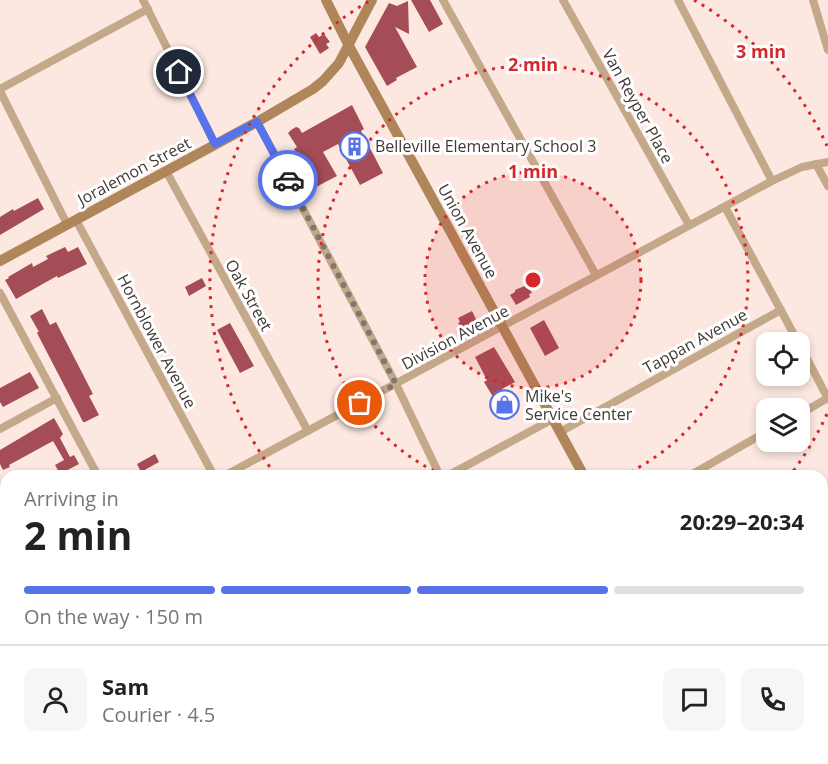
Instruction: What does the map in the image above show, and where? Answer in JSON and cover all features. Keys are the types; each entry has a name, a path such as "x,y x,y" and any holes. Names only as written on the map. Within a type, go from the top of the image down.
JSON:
{"street":[{"path":"143,0 215,144"},
{"name":"Union Avenue","path":"326,0 581,470"},
{"name":"Joralemon Street","path":"0,261 257,122 313,89 339,63 372,0"},
{"path":"443,0 596,275"},
{"name":"Van Reyper Place","path":"563,0 689,225"},
{"path":"678,0 772,182"},
{"path":"813,0 828,50"},
{"path":"0,90 148,9"},
{"name":"Hornblower Avenue","path":"0,90 211,470"},
{"path":"257,122 396,384 437,470"},
{"name":"Division Avenue","path":"235,470 689,225 802,167 828,162"},
{"path":"816,164 828,186"},
{"name":"Oak Street","path":"166,171 308,431"},
{"path":"725,207 792,332"},
{"path":"0,293 95,470"},
{"name":"Tappan Avenue","path":"560,432 780,310"},
{"path":"810,364 828,398 810,408"},
{"path":"0,429 57,398"},
{"path":"458,470 554,419"},
{"path":"700,470 756,438"}],"building":[{"path":"411,0 430,0 443,24 429,32"},
{"path":"408,1 409,34 395,27 417,67 396,78 397,80 387,86 365,47 389,3 397,6"},
{"path":"316,33 319,37 324,34 330,42 326,44 329,48 320,54 310,37"},
{"name":"Belleville Elementary School 3","path":"352,105 364,129 361,131 383,173 360,185 338,144 323,152 337,176 316,187 294,149 297,147 288,133 296,127 302,133"},
{"path":"38,198 44,209 0,235 0,217"},
{"path":"65,247 68,252 78,247 87,264 58,278 57,276 16,299 5,280 32,263 33,267 48,259 46,256"},
{"path":"202,278 206,286 189,296 185,287"},
{"path":"527,285 532,293 529,294 530,297 516,305 510,295"},
{"path":"42,309 50,325 56,322 93,394 89,396 99,415 85,422 30,316"},
{"path":"472,311 477,321 462,330 458,318"},
{"path":"544,320 559,348 545,356 530,328"},
{"path":"230,323 254,366 240,373 217,330"},
{"path":"494,347 515,382 502,389 515,411 506,415 484,382 487,380 475,357"},
{"path":"30,372 39,388 3,407 0,402 0,388"},
{"path":"54,418 63,434 60,438 70,457 74,455 79,464 68,470 58,470 55,465 64,460 53,441 3,470 0,464 0,450"},
{"path":"155,454 159,462 145,470 140,470 137,464"}],"way so far":[{"path":"288,180 396,384 360,403"}],"place":[{"name":"Belleville Elementary School 3","path":"354,146"},
{"name":"Mike's Service Center","path":"504,405"}],"route":[{"path":"179,72 215,144 257,122 288,180"}]}
